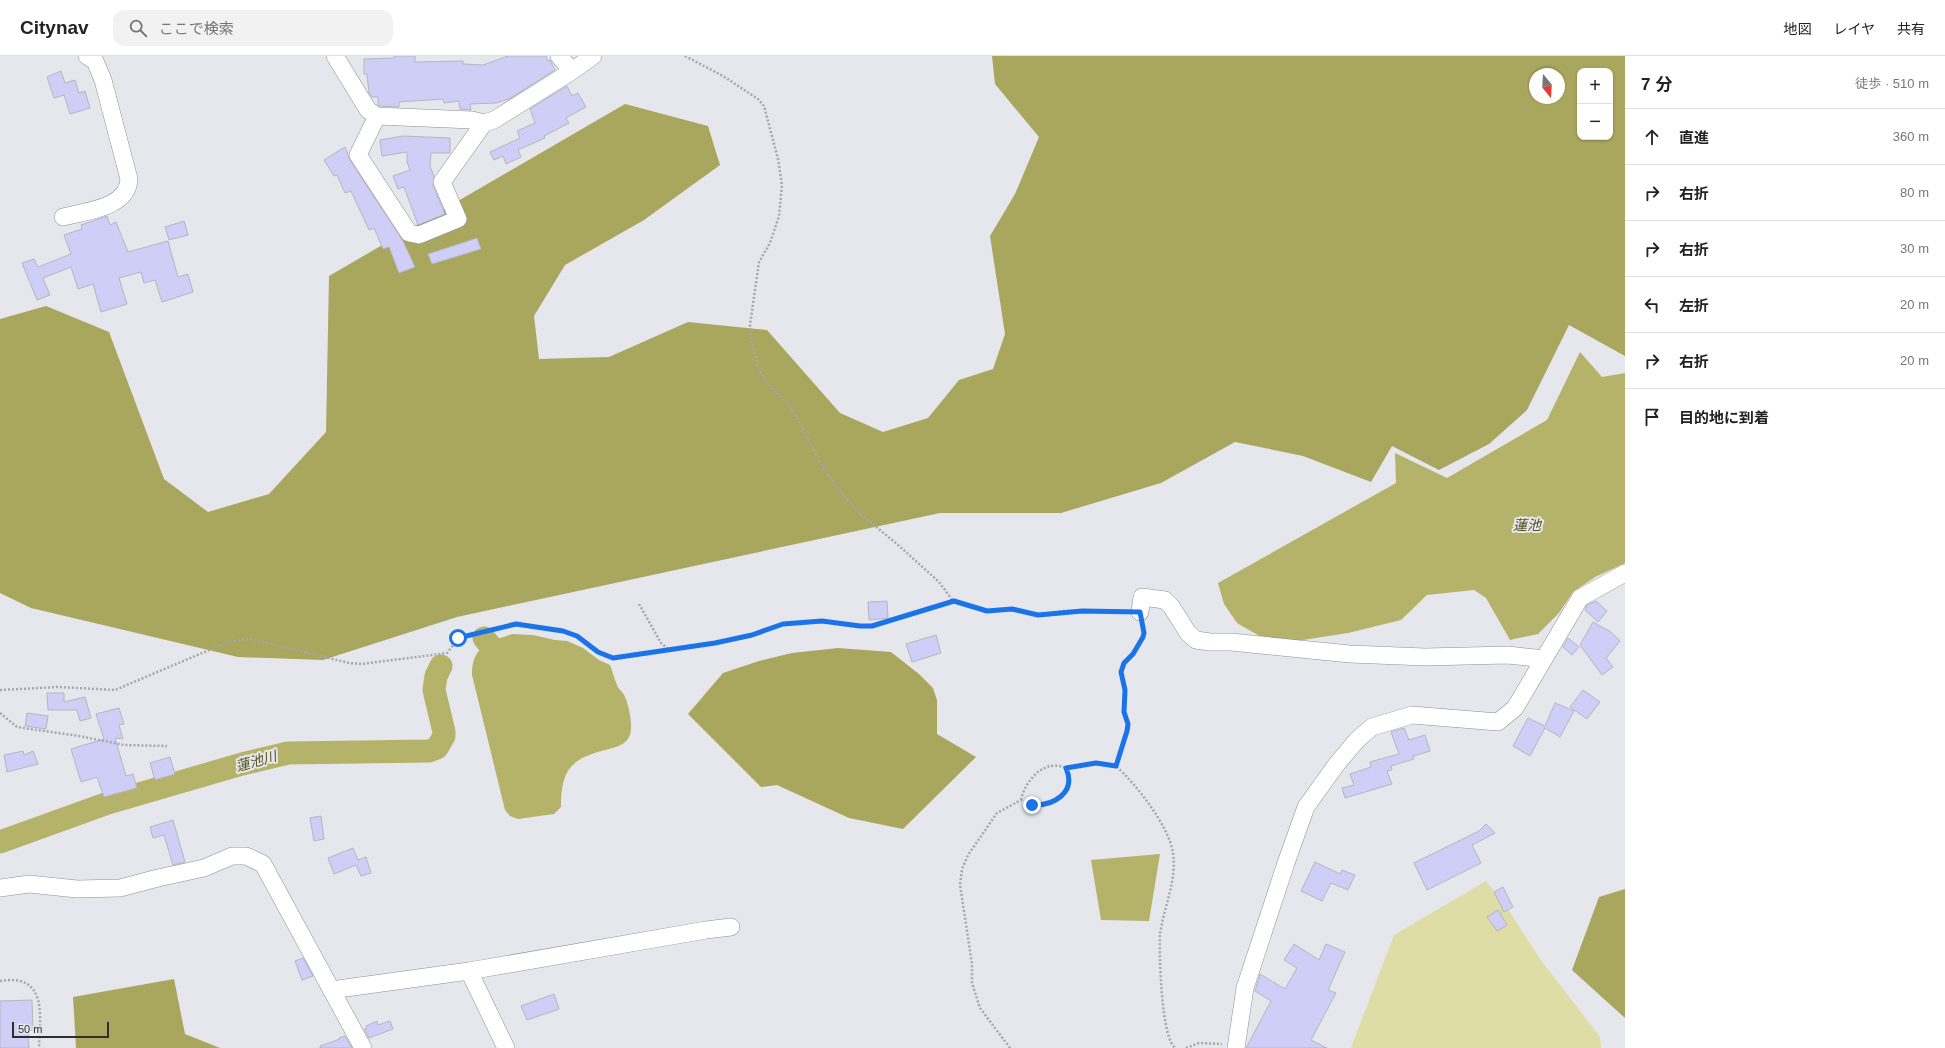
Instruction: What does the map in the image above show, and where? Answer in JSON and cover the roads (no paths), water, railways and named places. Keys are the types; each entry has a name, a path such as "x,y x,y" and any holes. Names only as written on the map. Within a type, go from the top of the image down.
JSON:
{"street":[{"path":"64,217 115,202 124,196 129,186 129,179 103,80 95,61 87,56"},
{"path":"335,56 368,110 377,116 472,120 484,123 494,120 593,56"},
{"path":"559,56 572,71"},
{"path":"377,116 358,155 409,233 419,235 458,219 442,182 484,123"},
{"path":"1236,1047 1245,988 1286,863 1306,807 1336,764 1357,740 1372,727 1412,715 1498,722 1515,708 1580,598 1625,573"},
{"path":"1140,612 1142,597 1165,600 1172,606 1188,633 1196,640 1210,642 1231,642 1350,654 1424,657 1508,655 1544,659"},
{"path":"0,888 29,884 77,889 120,888 204,868 232,856 246,856 262,864 363,1048"},
{"path":"331,990 469,971 731,927"},
{"path":"469,971 506,1048"}],"water":[{"name":"蓮池","path":"1580,352 1602,377 1625,373 1625,563 1595,577 1573,592 1559,613 1538,634 1510,640 1486,598 1474,590 1427,595 1401,620 1348,633 1290,642 1263,638 1237,623 1224,604 1218,583 1396,483 1395,453 1447,478 1547,420"},
{"path":"512,634 533,635 567,641 583,648 599,660 610,665 618,686 626,699 631,722 629,737 623,744 586,756 571,767 566,774 563,783 561,807 554,814 518,819 510,816 505,810 472,675 475,657 478,651 489,643"},
{"path":"1160,854 1149,921 1101,920 1091,860"}],"waterway":[{"name":"蓮池川","path":"484,638 507,666"},
{"name":"蓮池川","path":"0,842 108,803 242,764 288,753 429,751 437,748 444,736 434,690 436,676 441,666"}]}
